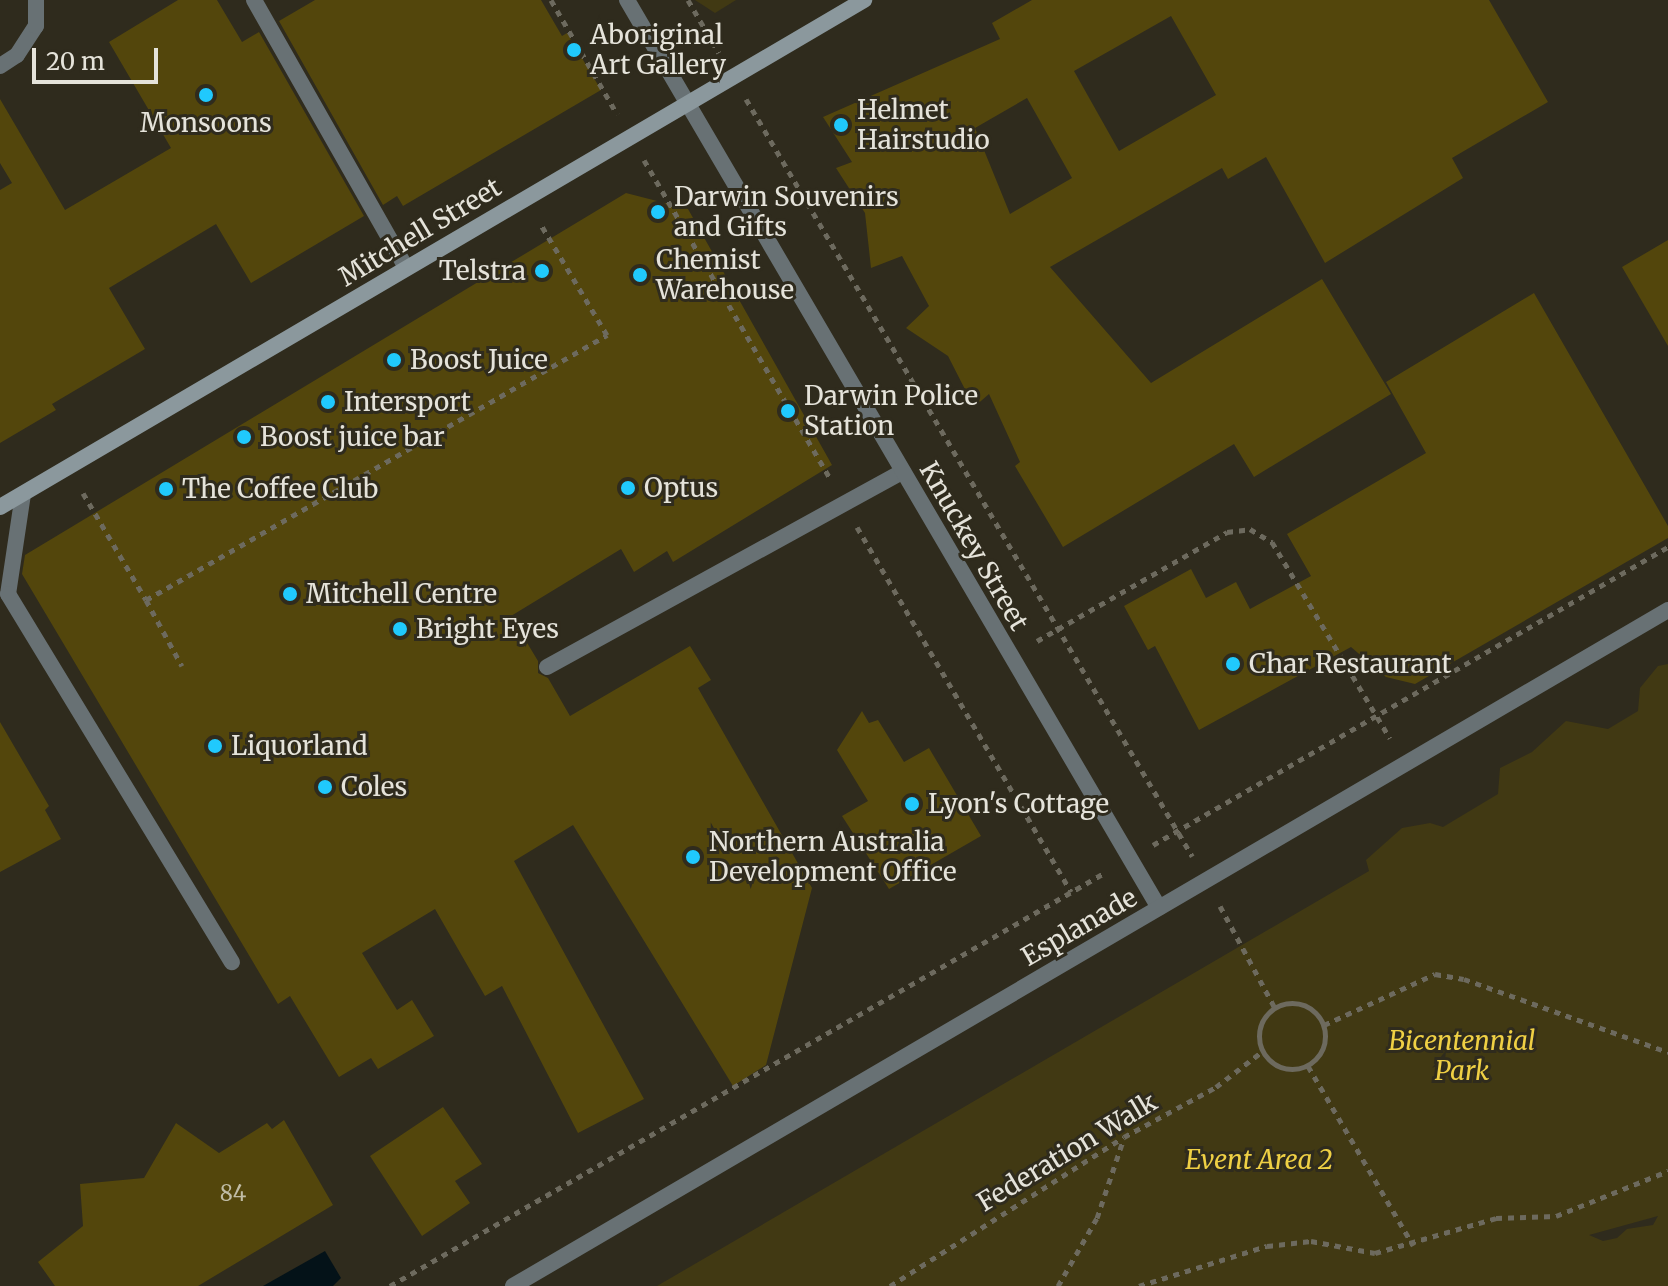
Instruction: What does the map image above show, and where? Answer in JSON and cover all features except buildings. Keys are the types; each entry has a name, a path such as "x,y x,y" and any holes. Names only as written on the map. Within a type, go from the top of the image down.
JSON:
{"street":[{"path":"0,66 17,55 36,26 36,0"},
{"path":"254,0 406,268"},
{"name":"Knuckey Street","path":"627,0 1159,908"},
{"name":"Mitchell Street","path":"0,507 864,0"},
{"path":"547,667 903,471"},
{"path":"23,494 8,594 232,962"},
{"name":"Esplanade","path":"513,1286 1668,610"}],"path":[{"path":"551,0 1071,892"},
{"path":"688,0 1206,880 1275,1008"},
{"path":"146,600 607,335 525,198"},
{"path":"68,468 182,666"},
{"path":"1011,656 1227,532 1250,529 1272,542 1405,763"},
{"path":"390,1286 1668,547"},
{"path":"1324,1025 1435,974 1464,979 1668,1052"},
{"path":"1275,1008 1303,1005 1324,1025"},
{"path":"1275,1008 1259,1032 1263,1051 1287,1070 1308,1066 1321,1053 1324,1025"},
{"name":"Federation Walk","path":"890,1286 1124,1137 1216,1087 1263,1051"},
{"path":"1308,1066 1413,1245"},
{"path":"1058,1286 1097,1218 1124,1137"},
{"path":"1139,1286 1267,1246 1311,1241 1375,1253 1413,1245 1496,1218 1556,1216 1668,1171"}],"green space":[{"path":"695,0 736,0 715,13"},
{"name":"Bicentennial Park","path":"1668,664 1668,1286 657,1286 1369,871 1366,860 1402,828 1430,823 1443,827 1498,794 1500,768 1532,752 1566,721 1608,729 1638,711 1640,688 1658,666","holes":["1658,1216 1653,1225 1627,1229 1617,1238 1603,1241 1589,1235"]}],"shaded area":[{"path":"325,1251 341,1278 333,1286 263,1286"}],"place":[{"name":"Aboriginal Art Gallery","path":"574,50"},
{"name":"Monsoons","path":"206,95"},
{"name":"Helmet Hairstudio","path":"841,125"},
{"name":"Darwin Souvenirs and Gifts","path":"658,212"},
{"name":"Telstra","path":"542,271"},
{"name":"Chemist Warehouse","path":"640,275"},
{"name":"Boost Juice","path":"394,360"},
{"name":"Intersport","path":"328,402"},
{"name":"Darwin Police Station","path":"788,411"},
{"name":"Boost juice bar","path":"244,437"},
{"name":"Optus","path":"628,488"},
{"name":"The Coffee Club","path":"166,489"},
{"name":"Mitchell Centre","path":"290,594"},
{"name":"Bright Eyes","path":"400,629"},
{"name":"Char Restaurant","path":"1233,664"},
{"name":"Liquorland","path":"215,746"},
{"name":"Coles","path":"325,787"},
{"name":"Lyon's Cottage","path":"912,804"},
{"name":"Northern Australia Development Office","path":"693,857"}],"park label":[{"name":"Event Area 2","path":"1259,1160"}]}
